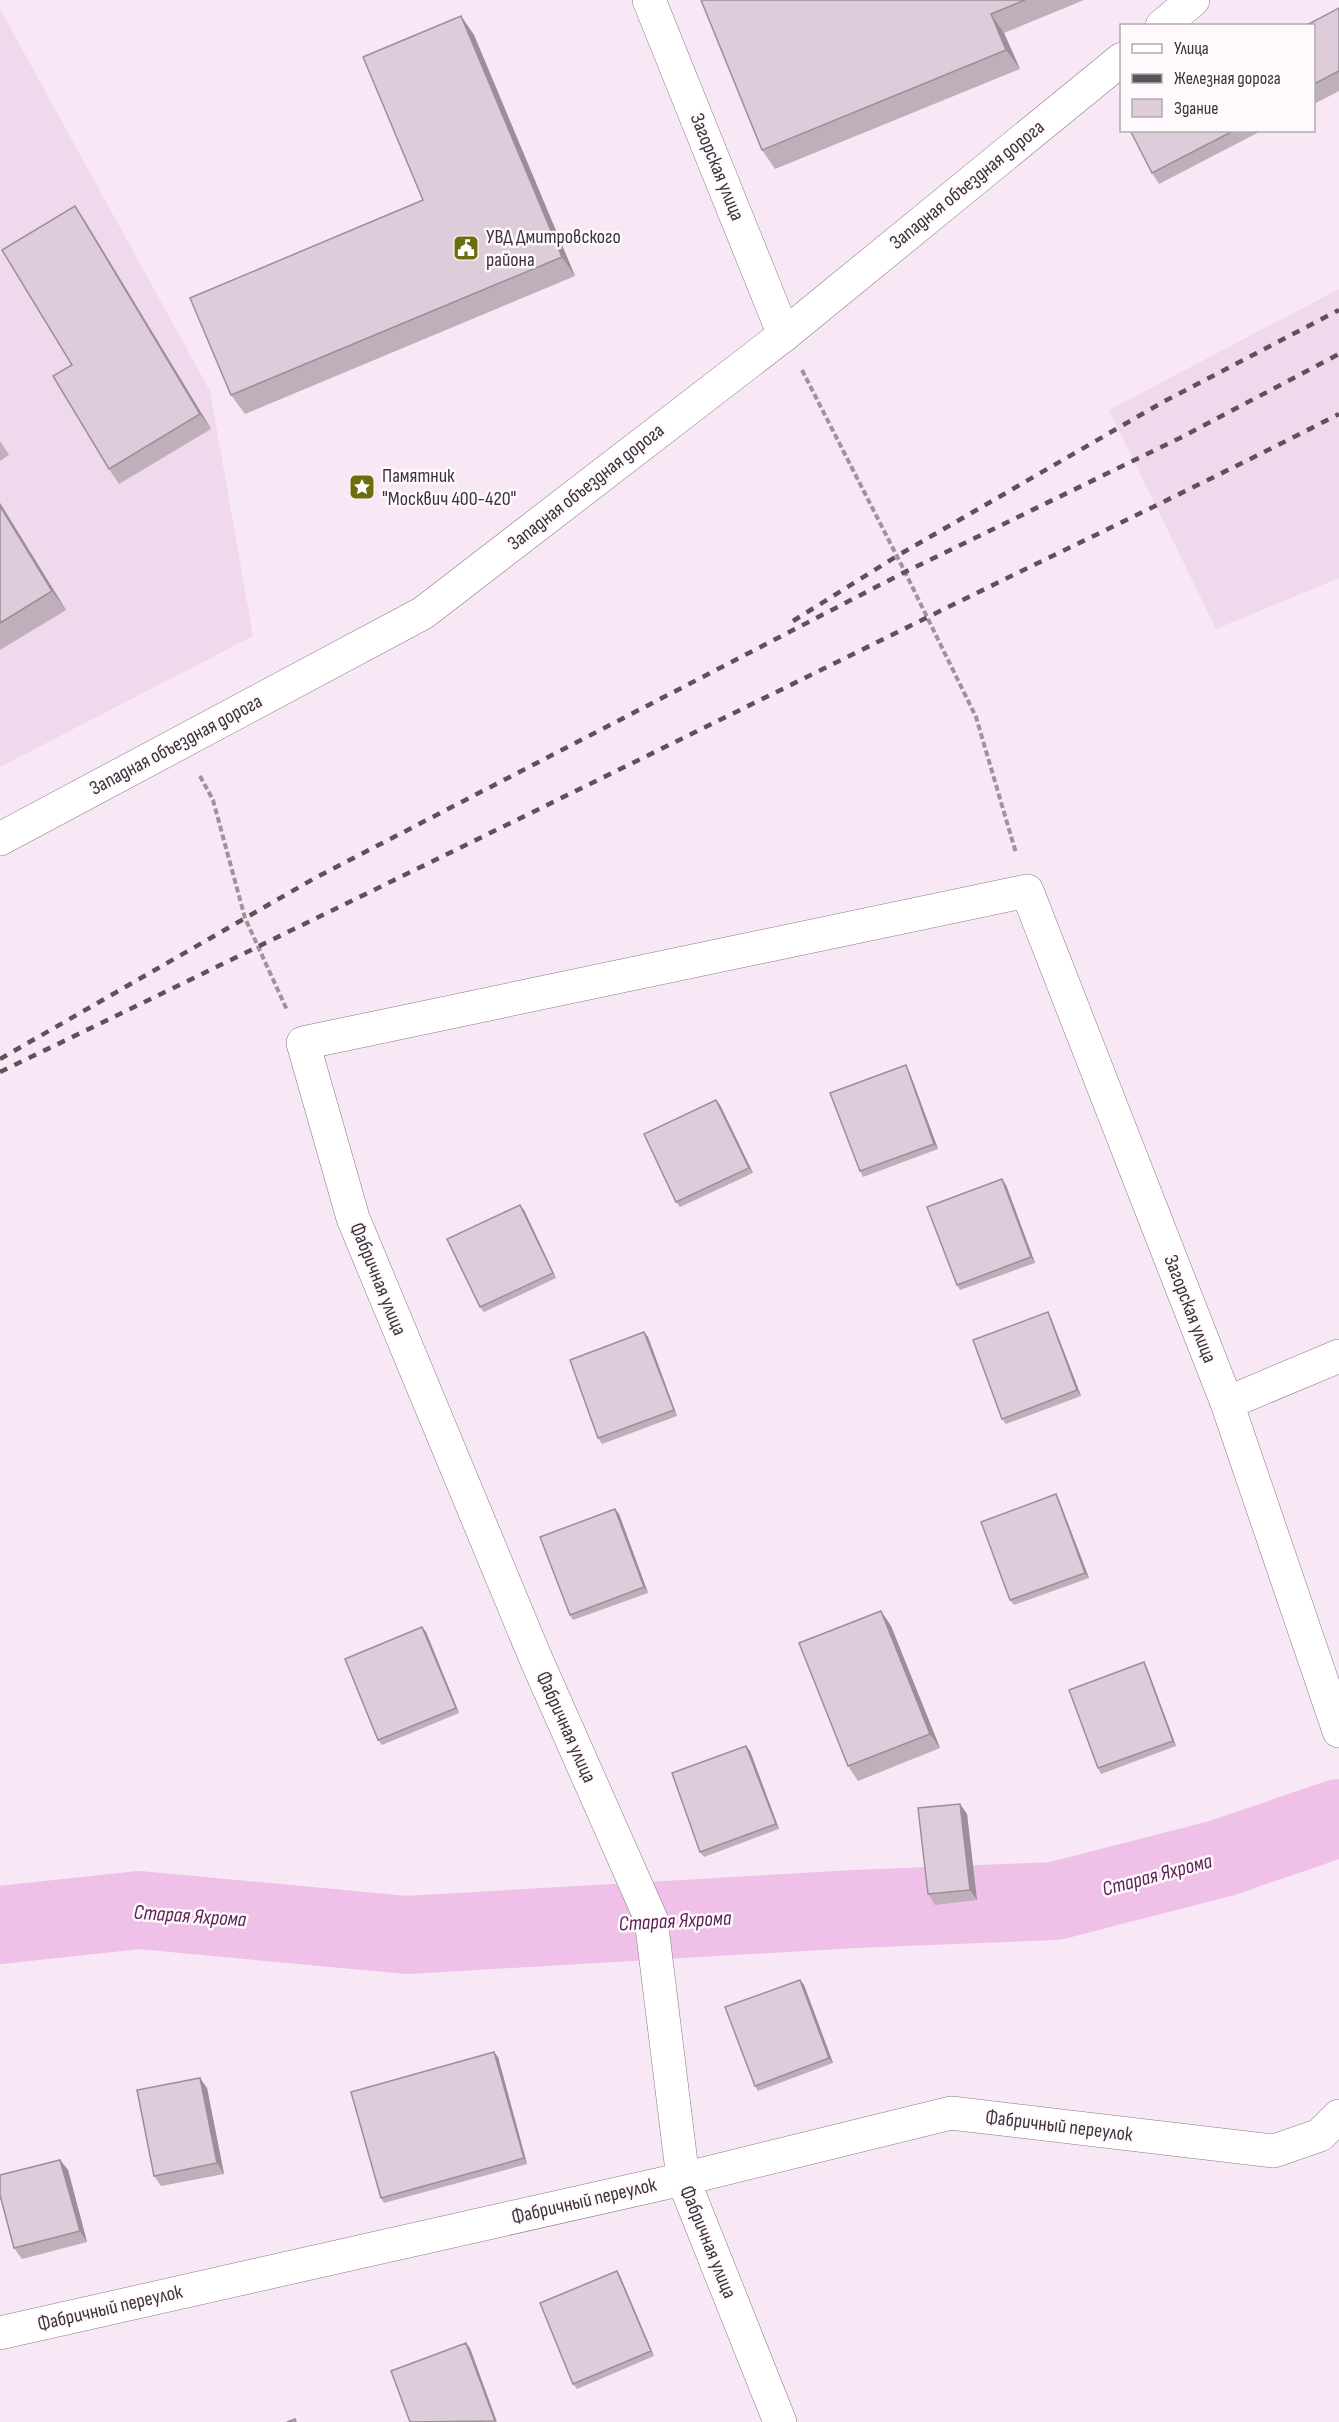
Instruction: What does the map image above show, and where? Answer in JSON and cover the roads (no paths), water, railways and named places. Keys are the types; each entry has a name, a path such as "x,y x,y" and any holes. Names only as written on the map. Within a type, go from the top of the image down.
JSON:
{"street":[{"name":"Загорская улица","path":"649,0 784,335"},
{"path":"1164,24 1193,0"},
{"name":"Западная объездная дорога","path":"0,839 423,613 784,335 1120,61"},
{"name":"Загорская улица","path":"1028,891 1227,1403 1332,1691 1339,1731"},
{"name":"Фабричная улица","path":"780,2422 683,2179 651,1919 536,1659 353,1218 303,1043 1028,891"},
{"path":"1227,1403 1339,1356"},
{"name":"Фабричный переулок","path":"0,2333 683,2179 951,2113 1274,2151 1320,2135 1339,2116"}],"waterway":[{"name":"Старая Яхрома","path":"0,1925 139,1910 407,1935 854,1909 1055,1901 1222,1858 1339,1818"}],"railway":[{"path":"793,621 897,556 1163,402 1339,310"},
{"path":"0,1059 315,878 905,572 1180,438 1339,354"},
{"path":"0,1072 577,791 1339,414"}],"place":[{"name":"УВД Дмитровского района","path":"466,248"},
{"name":"Памятник \"Москвич 400-420\"","path":"362,487"}]}
